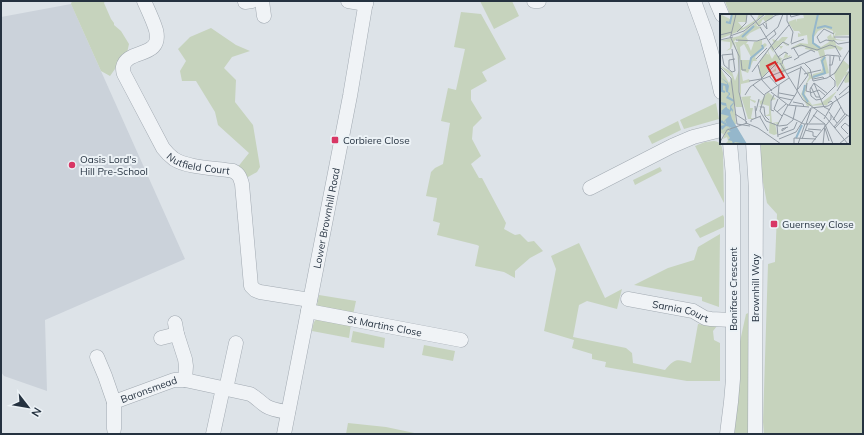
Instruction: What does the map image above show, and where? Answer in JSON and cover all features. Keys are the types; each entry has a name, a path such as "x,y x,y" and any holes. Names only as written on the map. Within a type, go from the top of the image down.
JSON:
{"street":[{"name":"Nutfield Court","path":"144,1 156,30 155,45 152,49 131,57 123,67 124,74 163,148 175,160 188,165 238,173 242,184 251,286 254,290 309,306"},
{"path":"262,1 264,16"},
{"path":"348,1 366,2"},
{"path":"534,1 539,1"},
{"path":"694,1 706,34 720,88"},
{"path":"716,1 722,14"},
{"name":"Lower Brownhill Road","path":"284,434 349,101 366,2"},
{"path":"590,188 672,146 693,137 720,130"},
{"name":"Boniface Crescent","path":"727,434 733,379 733,176 730,144"},
{"name":"Brownhill Way","path":"753,144 756,190 755,434"},
{"name":"Sarnia Court","path":"628,299 694,311 704,318 732,320"},
{"name":"St Martins Close","path":"309,306 461,340"},
{"name":"Baronsmead","path":"161,338 176,328 185,359 185,380"},
{"path":"213,434 236,343"},
{"name":"Baronsmead","path":"97,357 114,402 114,429"},
{"name":"Baronsmead","path":"114,402 174,380 185,380 250,394 269,408 288,412"}],"shaded area":[{"name":"Oasis Lord's Hill Pre-School","path":"71,4 185,259 45,320 47,391 4,376 1,372 1,17"}],"green space":[{"path":"72,1 105,1 104,3 114,25 121,31 129,44 127,53 118,61 110,76 101,71 71,4"},
{"path":"480,1 512,1 519,16 494,29"},
{"path":"725,1 863,1 863,434 764,434 763,422 768,264 775,262 777,214 767,203 761,172 759,144 850,144 850,14 730,14"},
{"path":"461,12 481,14 506,59 482,72 487,81 471,90 471,100 482,118 473,127 472,139 481,156 471,164 479,178 482,178 506,223 504,229 515,235 520,234 528,242 534,241 543,251 530,258 515,271 515,278 504,272 475,266 479,246 437,235 440,223 433,221 437,198 426,196 431,172 443,164 450,123 441,121 448,88 456,90 465,49 454,47"},
{"path":"211,28 236,45 250,51 232,57 224,68 236,80 235,102 253,125 260,167 257,172 248,177 237,168 249,153 218,125 215,112 196,81 182,81 180,71 186,61 178,49 190,37"},
{"path":"716,103 719,119 684,129 680,120"},
{"path":"678,121 681,130 652,144 648,136"},
{"path":"714,141 720,144 723,151 724,203 695,146 705,142"},
{"path":"660,167 662,171 635,185 633,180"},
{"path":"723,215 724,227 700,238 695,230 696,229"},
{"path":"720,234 719,307 702,301 702,297 634,285 668,268 694,260 698,247"},
{"path":"579,243 605,298 622,289 617,309 587,301 579,305 573,337 626,348 632,353 633,363 665,370 676,360 691,363 698,324 717,326 713,331 714,340 720,343 720,381 687,381 605,367 606,362 592,359 592,354 572,348 574,340 544,331 556,269 551,256"},
{"path":"319,295 356,301 353,315 320,308 317,305"},
{"path":"753,311 750,434 731,434 739,346 746,314"},
{"path":"318,318 351,324 349,338 312,331 314,322"},
{"path":"353,331 385,338 384,348 351,342"},
{"path":"424,345 455,351 453,361 422,355"},
{"path":"348,423 386,427 419,434 346,434"}],"place":[{"name":"Corbiere Close","path":"335,140"},
{"name":"Oasis Lord's Hill Pre-School","path":"72,165"},
{"name":"Guernsey Close","path":"774,224"}]}
